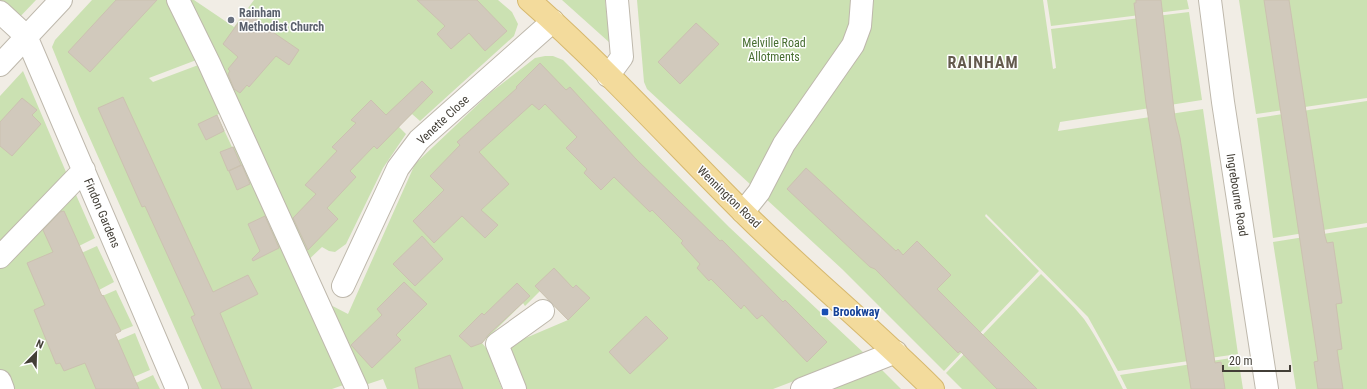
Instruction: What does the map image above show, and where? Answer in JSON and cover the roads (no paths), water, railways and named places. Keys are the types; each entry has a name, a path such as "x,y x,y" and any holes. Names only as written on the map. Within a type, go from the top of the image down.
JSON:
{"main road":[{"name":"Wennington Road","path":"529,0 553,21 743,212 896,352 933,389"}],"street":[{"path":"0,65 61,0"},
{"path":"178,0 209,63 356,389"},
{"path":"608,76 622,57 617,0"},
{"path":"743,212 758,192 784,144 852,45 860,26 862,0"},
{"name":"Ingrebourne Road","path":"1210,0 1223,102 1267,389"},
{"path":"0,12 26,36"},
{"name":"Venette Close","path":"343,286 398,168 419,140 553,21"},
{"name":"Findon Gardens","path":"26,36 177,389"},
{"path":"0,257 84,170"},
{"path":"515,389 497,344 543,311"},
{"path":"802,389 896,352"},
{"path":"0,381 3,389"}],"place":[{"name":"Rainham Methodist Church","path":"231,20"},
{"name":"Brookway","path":"825,312"}],"district":[{"name":"RAINHAM","path":"983,62"}],"park label":[{"name":"Melville Road Allotments","path":"774,50"}]}
